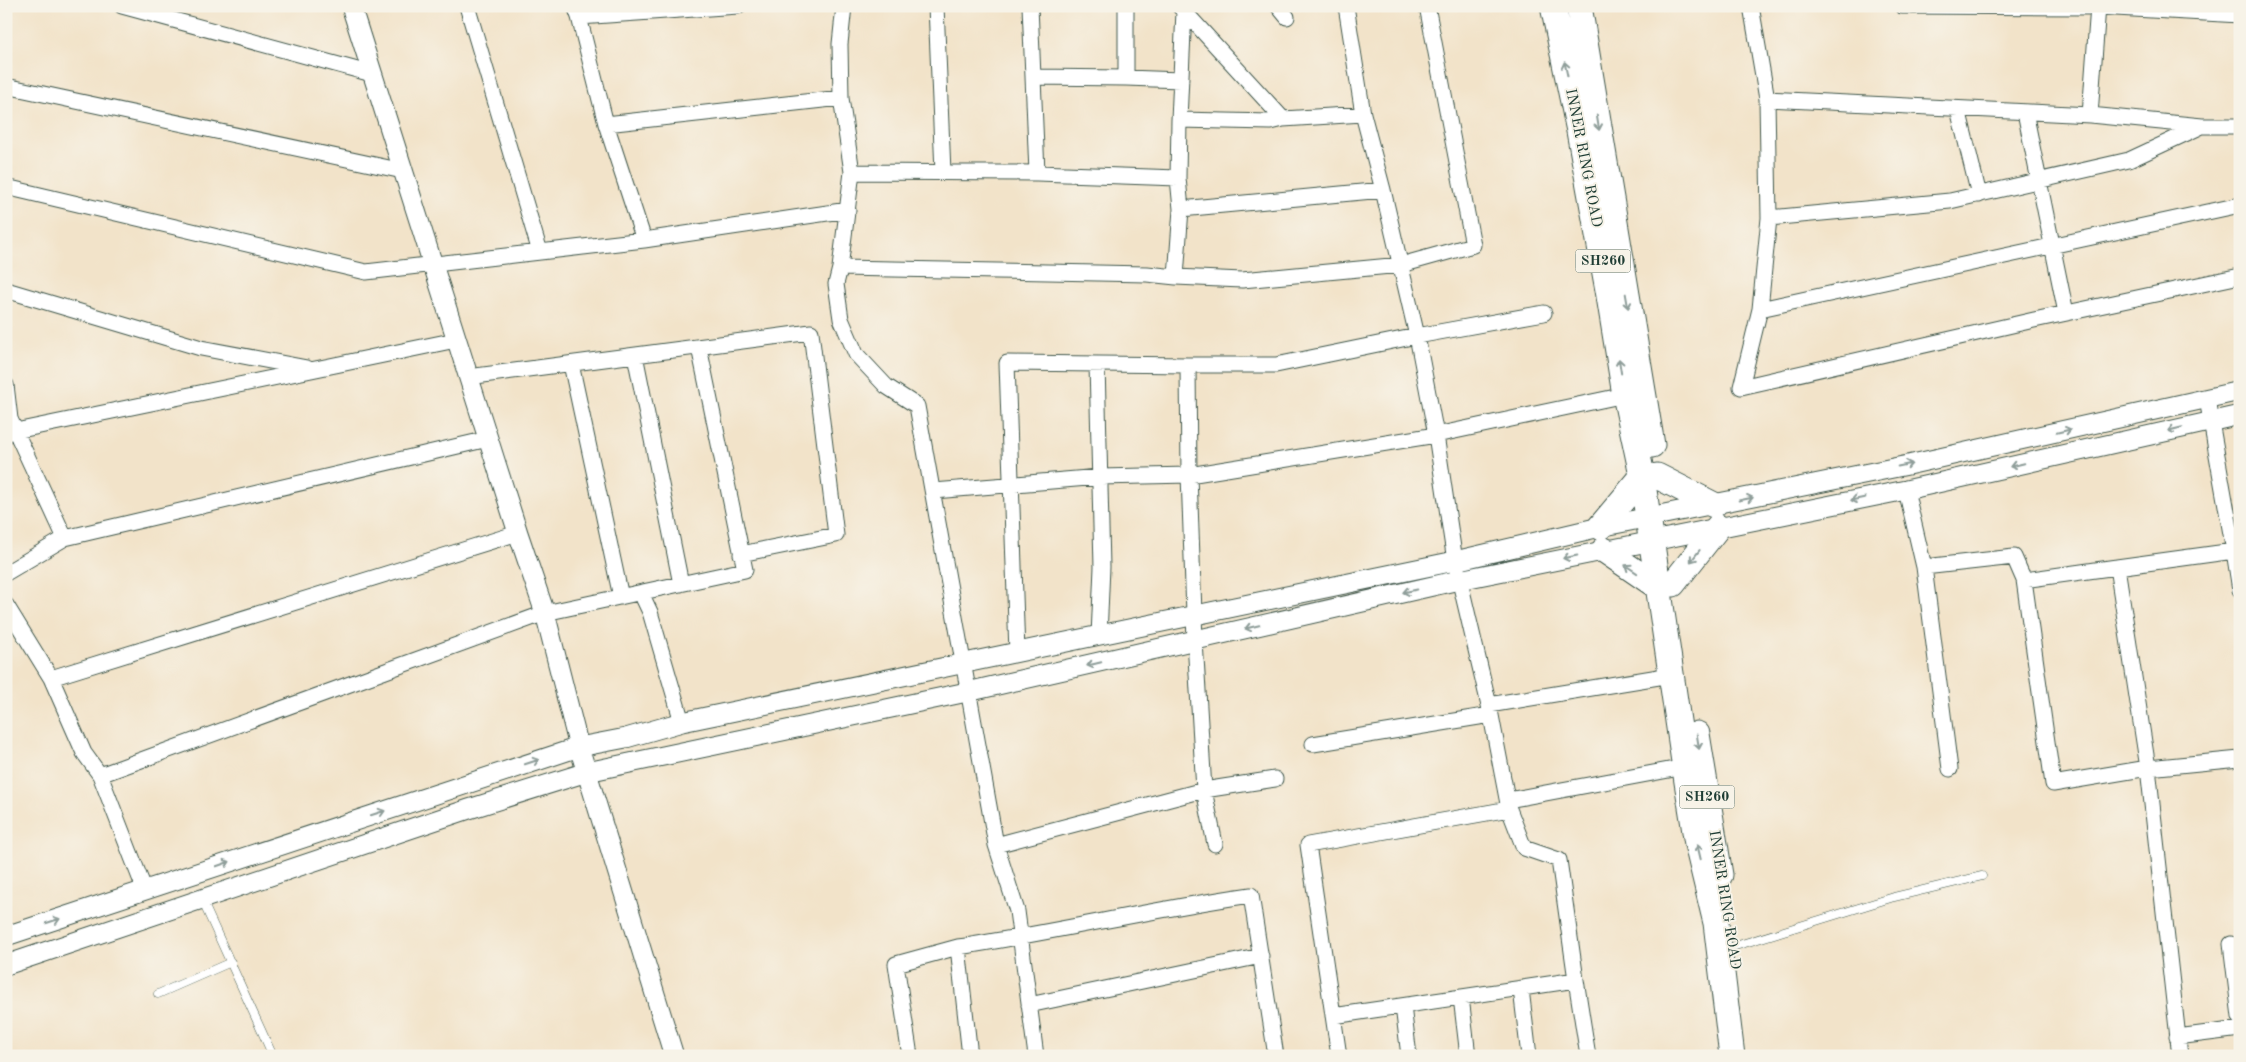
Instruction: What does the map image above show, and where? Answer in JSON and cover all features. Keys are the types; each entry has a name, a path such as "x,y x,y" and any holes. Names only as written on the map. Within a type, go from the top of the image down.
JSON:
{"highway":[{"name":"INNER RING ROAD","path":"1553,6 1591,196 1625,395 1649,476"},
{"name":"INNER RING ROAD","path":"1579,6 1658,528 1665,586 1671,675 1697,844 1716,923 1732,1056"},
{"path":"1649,476 1716,516 1665,586 1602,539 1649,476"},
{"name":"INNER RING ROAD","path":"1665,586 1732,947 1749,1056"}],"street":[{"path":"122,6 372,74"},
{"path":"351,6 456,340 545,613 579,747 674,1056"},
{"path":"467,6 540,252"},
{"path":"644,240 606,124 577,12 738,6"},
{"path":"844,6 840,44 841,98 852,172 840,268 836,284 841,320 856,354 886,386 917,406 934,491 962,664 996,844 1017,911 1036,1056"},
{"path":"936,6 943,172"},
{"path":"1030,6 1037,173"},
{"path":"1126,6 1126,78"},
{"path":"1346,6 1363,114 1417,336 1436,435 1455,561 1490,710 1509,805 1524,848 1559,860 1588,1056"},
{"path":"840,268 1147,274 1242,280 1401,265 1473,245 1427,6"},
{"path":"1751,6 1767,99 1769,218 1760,309 1741,387 2066,313 2240,276"},
{"path":"1902,6 2098,7 2240,15"},
{"path":"2090,116 2098,7"},
{"path":"1181,9 1283,120"},
{"path":"1176,277 1181,209 1178,178 1181,9"},
{"path":"1033,76 1181,80"},
{"path":"6,86 403,170"},
{"path":"606,124 841,98"},
{"path":"1767,99 2090,116 2202,126 2240,126"},
{"path":"1958,109 1979,195"},
{"path":"2025,112 2066,313"},
{"path":"1179,120 1272,122 1363,114"},
{"path":"1769,218 1950,201 1979,195 2129,160 2202,126"},
{"path":"852,172 1037,173 1178,178"},
{"path":"6,187 366,272 644,240 848,210"},
{"path":"1181,209 1383,190"},
{"path":"1760,309 2240,205"},
{"path":"6,290 201,348 314,370"},
{"path":"1017,653 1007,363 1276,365 1417,336 1544,313"},
{"path":"468,377 811,332 836,535 742,554"},
{"path":"11,433 456,340"},
{"path":"100,775 545,613 745,570 699,347"},
{"path":"635,355 681,584"},
{"path":"570,364 622,597"},
{"path":"1097,364 1102,567 1099,636"},
{"path":"1188,365 1189,475 1195,641 1204,790 1214,844"},
{"path":"6,384 11,433 65,538"},
{"path":"6,936 579,747 626,738 682,722 1455,561 1602,539 1716,516 2057,433 2240,392"},
{"path":"934,491 1012,486 1100,477 1189,475 1436,435 1625,395"},
{"path":"2207,398 2210,421 2237,550 2240,590"},
{"path":"1716,516 1906,490 2240,415"},
{"path":"6,573 65,538 488,439"},
{"path":"1906,490 1924,567 1950,769"},
{"path":"51,678 518,533"},
{"path":"6,965 469,809 587,772 967,692 1195,641 1459,580 1602,539"},
{"path":"2024,580 2237,550"},
{"path":"1924,567 2014,557 2024,580 2052,784 2148,768 2240,759"},
{"path":"2117,567 2148,768 2180,1056"},
{"path":"645,592 641,593 650,612 682,722"},
{"path":"6,605 51,678 84,753 100,775 145,891"},
{"path":"1314,744 1671,675"},
{"path":"1339,1056 1308,845 1509,805 1685,767"},
{"path":"996,844 1204,790 1276,779"},
{"path":"195,874 202,900"},
{"path":"910,1056 896,964 958,946 1020,938 1178,905 1252,895 1276,1056"},
{"path":"2231,944 2240,1017"},
{"path":"958,946 970,1056"},
{"path":"1029,1006 1261,956"},
{"path":"1333,1016 1576,980"},
{"path":"1521,988 1529,1056"},
{"path":"1461,998 1468,1056"},
{"path":"1403,1006 1409,1056"},
{"path":"2177,1037 2240,1029"}],"lane":[{"path":"1732,947 1894,897 1982,876"},
{"path":"202,900 272,1056"},
{"path":"158,994 230,962"}]}
